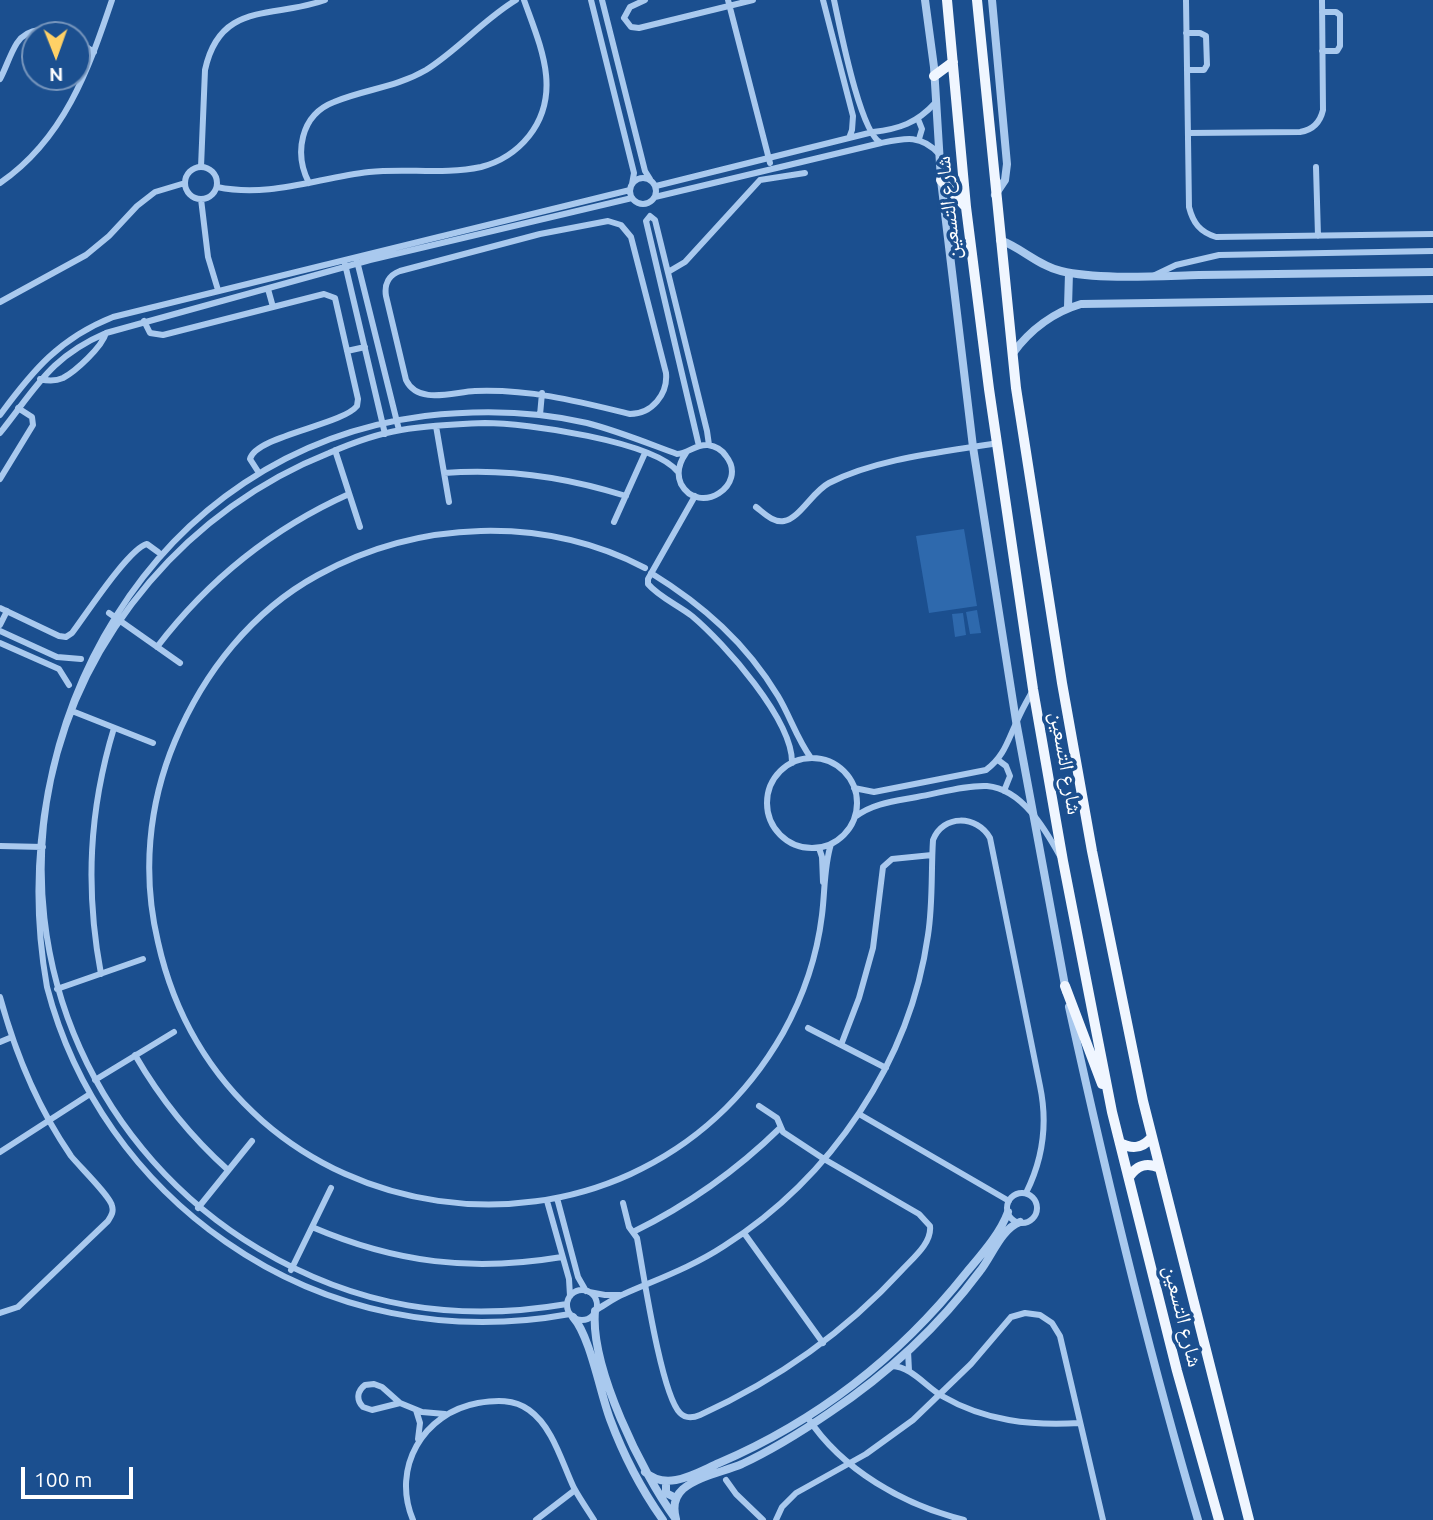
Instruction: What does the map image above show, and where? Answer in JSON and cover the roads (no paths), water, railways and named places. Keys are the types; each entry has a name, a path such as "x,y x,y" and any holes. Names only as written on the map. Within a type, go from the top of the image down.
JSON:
{"main road":[{"name":"شارع التسعين","path":"947,0 966,207 1033,689 1063,861 1112,1112 1177,1371 1220,1520"},
{"name":"شارع التسعين","path":"977,0 1016,388 1062,683 1108,935 1152,1137 1249,1520"},
{"path":"934,76 953,62"},
{"path":"942,180 966,207"},
{"path":"1065,986 1112,1112"},
{"path":"1120,1143 1127,1147 1141,1146 1152,1137"},
{"path":"1129,1177 1139,1167 1153,1165 1160,1168"}],"street":[{"path":"0,183 28,161 58,126 75,99 112,0"},
{"path":"201,167 205,70 219,36 228,27 250,15 326,0"},
{"path":"309,183 300,161 302,137 314,116 323,108 333,102 383,88 425,70 516,0"},
{"path":"217,187 255,191 377,171 481,167 504,157 524,142 542,114 548,82 546,65 524,0"},
{"path":"592,0 634,173 631,190 637,203 644,205 655,197 901,138 919,139 939,154"},
{"path":"602,0 645,171 656,186"},
{"path":"597,25 624,18 630,7 645,0"},
{"path":"624,18 631,27 639,28 729,3 753,0"},
{"path":"823,0 852,116 849,138"},
{"path":"834,0 861,112 875,139 881,143"},
{"path":"925,0 939,154 973,447 1016,721 1065,986 1103,1162 1161,1395 1198,1520"},
{"path":"992,0 1007,164 1005,180 995,195"},
{"path":"1186,0 1189,207 1191,218 1197,227 1216,237 1433,234"},
{"path":"1188,133 1300,132 1313,128 1323,110 1322,0"},
{"path":"729,3 772,168"},
{"path":"1322,12 1336,12 1340,15 1340,46 1337,51 1322,51"},
{"path":"1186,33 1206,36 1207,65 1202,70 1187,70"},
{"path":"0,79 21,40"},
{"path":"602,45 612,43"},
{"path":"656,186 894,129 918,119 935,103"},
{"path":"918,119 922,129 919,139"},
{"path":"0,302 86,255 115,231 137,206 155,192 185,183 190,172 201,167 212,172 217,187 213,194 201,199 190,194 185,183"},
{"path":"1316,167 1318,236"},
{"path":"668,272 685,262 760,180 805,173"},
{"path":"0,415 45,359 61,345 89,328 126,313 344,259 357,260 496,229 631,190 640,178 650,180"},
{"path":"655,197 656,186"},
{"path":"0,433 40,379 69,352 106,333 346,267 357,260 631,190"},
{"path":"201,199 208,257 218,290"},
{"path":"699,446 646,221 648,216 655,220 708,431 709,445"},
{"path":"608,221 621,225 631,237 666,373 664,389 654,406 635,414 542,393 476,391 424,395 411,388 406,380 386,296 385,287 389,279 400,271 500,244 608,221"},
{"path":"496,229 500,244"},
{"path":"1000,240 1020,248 1040,264 1069,273 1153,276 1433,272"},
{"path":"1153,276 1176,265 1219,255 1433,251"},
{"path":"344,259 385,434"},
{"path":"357,260 399,430"},
{"path":"299,270 301,280"},
{"path":"1069,273 1069,307"},
{"path":"268,289 273,307"},
{"path":"144,321 150,333 163,335 324,293 330,294 336,301 358,399 355,409 292,433 254,452 250,459 258,473"},
{"path":"1013,353 1035,329 1069,307 1081,304 1433,299"},
{"path":"40,379 51,381 65,376 100,346 106,333"},
{"path":"347,351 365,347"},
{"path":"540,415 542,393"},
{"path":"0,479 33,425 32,417 18,408"},
{"path":"132,582 158,552 205,509 258,473 319,444 397,421 470,413 540,415 585,423 677,454 709,445 721,450 729,460 731,478 726,489 717,496 706,498 695,496 682,486 678,474 670,464 645,453 587,436 536,426 494,423 399,430 335,450 263,485 214,519 170,559 120,621 89,673 72,711 52,778 43,847 45,918 59,988 74,1035 95,1080 136,1144 162,1172 199,1207 244,1240 292,1269 358,1294 427,1309 497,1312 567,1304"},
{"path":"436,426 449,502"},
{"path":"756,507 778,522 787,520 827,484 845,476 918,457 998,443"},
{"path":"335,450 360,527"},
{"path":"614,522 645,453"},
{"path":"678,474 686,453"},
{"path":"444,472 532,474 626,496"},
{"path":"157,647 196,599 242,557 293,522 349,494"},
{"path":"695,496 648,570 649,586 702,625 746,672 782,729 792,762"},
{"path":"811,758 769,682 743,647 695,601 648,570 618,555 563,539 525,533 487,530 412,538 344,561 281,599 254,622 226,652 202,685 186,714 166,762 155,802 149,883 153,923 171,992 195,1039 244,1103 274,1130 300,1149 344,1174 382,1189 425,1200 506,1206 557,1198 619,1179 666,1154 701,1129 747,1084 783,1031 798,1003 818,942 831,844"},
{"path":"0,625 3,609 58,636 69,635 138,547 147,544 158,552"},
{"path":"102,624 120,597"},
{"path":"109,613 180,663"},
{"path":"0,631 58,657 82,659"},
{"path":"0,643 59,669 69,685"},
{"path":"77,668 88,647"},
{"path":"65,696 73,676"},
{"path":"854,788 874,792 986,769 998,760 1009,743 1016,721 1033,689"},
{"path":"72,711 153,743"},
{"path":"101,974 92,912 91,850 98,788 114,727"},
{"path":"811,758 822,759 842,769 857,797 855,817 846,833 831,844 819,848 790,843 775,830 767,813 769,787 783,769 792,762 811,758"},
{"path":"998,760 1006,766 1010,776 1004,791"},
{"path":"986,769 988,786"},
{"path":"955,777 957,789"},
{"path":"855,817 875,806 957,789 988,786 1004,791 1034,816 1063,861"},
{"path":"31,871 34,920 48,992 66,1044 90,1094 135,1159 156,1183 192,1215 237,1250 287,1278 355,1305 426,1320 498,1323 572,1315 586,1319 622,1294 646,1286 703,1259 744,1233 778,1206 824,1159 859,1114 886,1068 908,1017 923,965 931,910 932,855 936,833 946,823 974,822 986,831 990,838 1043,1099 1043,1141 1037,1168 1026,1193"},
{"path":"31,859 32,836"},
{"path":"0,846 43,847"},
{"path":"819,848 824,884"},
{"path":"841,1045 867,973 877,923 883,867 892,859 932,855"},
{"path":"48,992 143,959"},
{"path":"0,997 12,1037 49,1119 74,1159 111,1201 113,1212 108,1221 18,1307 0,1313"},
{"path":"808,1028 886,1068"},
{"path":"95,1080 174,1032"},
{"path":"0,1042 12,1037"},
{"path":"135,1055 173,1114 228,1170"},
{"path":"0,1152 90,1094"},
{"path":"623,1203 629,1227 637,1238 668,1382 679,1412 685,1417 701,1415 745,1393 823,1343 891,1282 927,1242 930,1231 924,1217 824,1159 780,1128 777,1118 759,1106"},
{"path":"859,1114 1009,1201"},
{"path":"633,1232 673,1212 710,1188 746,1160 780,1128"},
{"path":"192,1215 252,1141"},
{"path":"287,1278 331,1188"},
{"path":"645,1472 666,1482 685,1477 810,1421 872,1370 925,1321 974,1264 1002,1225 1008,1212 1009,1201 1020,1193 1026,1193 1035,1200 1037,1211 1031,1220 1020,1222 1008,1230 968,1287 908,1351 861,1391 759,1455 683,1489 674,1505 677,1519"},
{"path":"557,1198 578,1277 595,1299 596,1333 607,1378 628,1435 645,1472 677,1519"},
{"path":"547,1200 570,1283 567,1304 585,1336 597,1382 618,1439 643,1489 663,1520"},
{"path":"1008,1212 1014,1220 1020,1222"},
{"path":"312,1227 372,1250 435,1262 499,1265 562,1257"},
{"path":"744,1233 823,1343"},
{"path":"570,1296 580,1290 605,1295 622,1294"},
{"path":"776,1520 789,1499 898,1432 971,1364 1005,1322 1018,1314 1033,1313 1047,1318 1060,1336 1103,1520"},
{"path":"908,1351 909,1371"},
{"path":"891,1366 909,1371 957,1404 997,1418 1038,1424 1080,1423"},
{"path":"400,1403 367,1409 360,1404 358,1395 365,1385 374,1384 382,1387 400,1403 416,1410 445,1414"},
{"path":"413,1520 405,1488 410,1460 418,1442 445,1414 485,1402 509,1401 530,1411 546,1428 575,1490 594,1520"},
{"path":"416,1410 419,1423 418,1442"},
{"path":"810,1421 849,1464 910,1500 964,1520"},
{"path":"726,1480 736,1494 764,1520"},
{"path":"666,1482 666,1493 676,1498"},
{"path":"536,1520 575,1490"}]}
